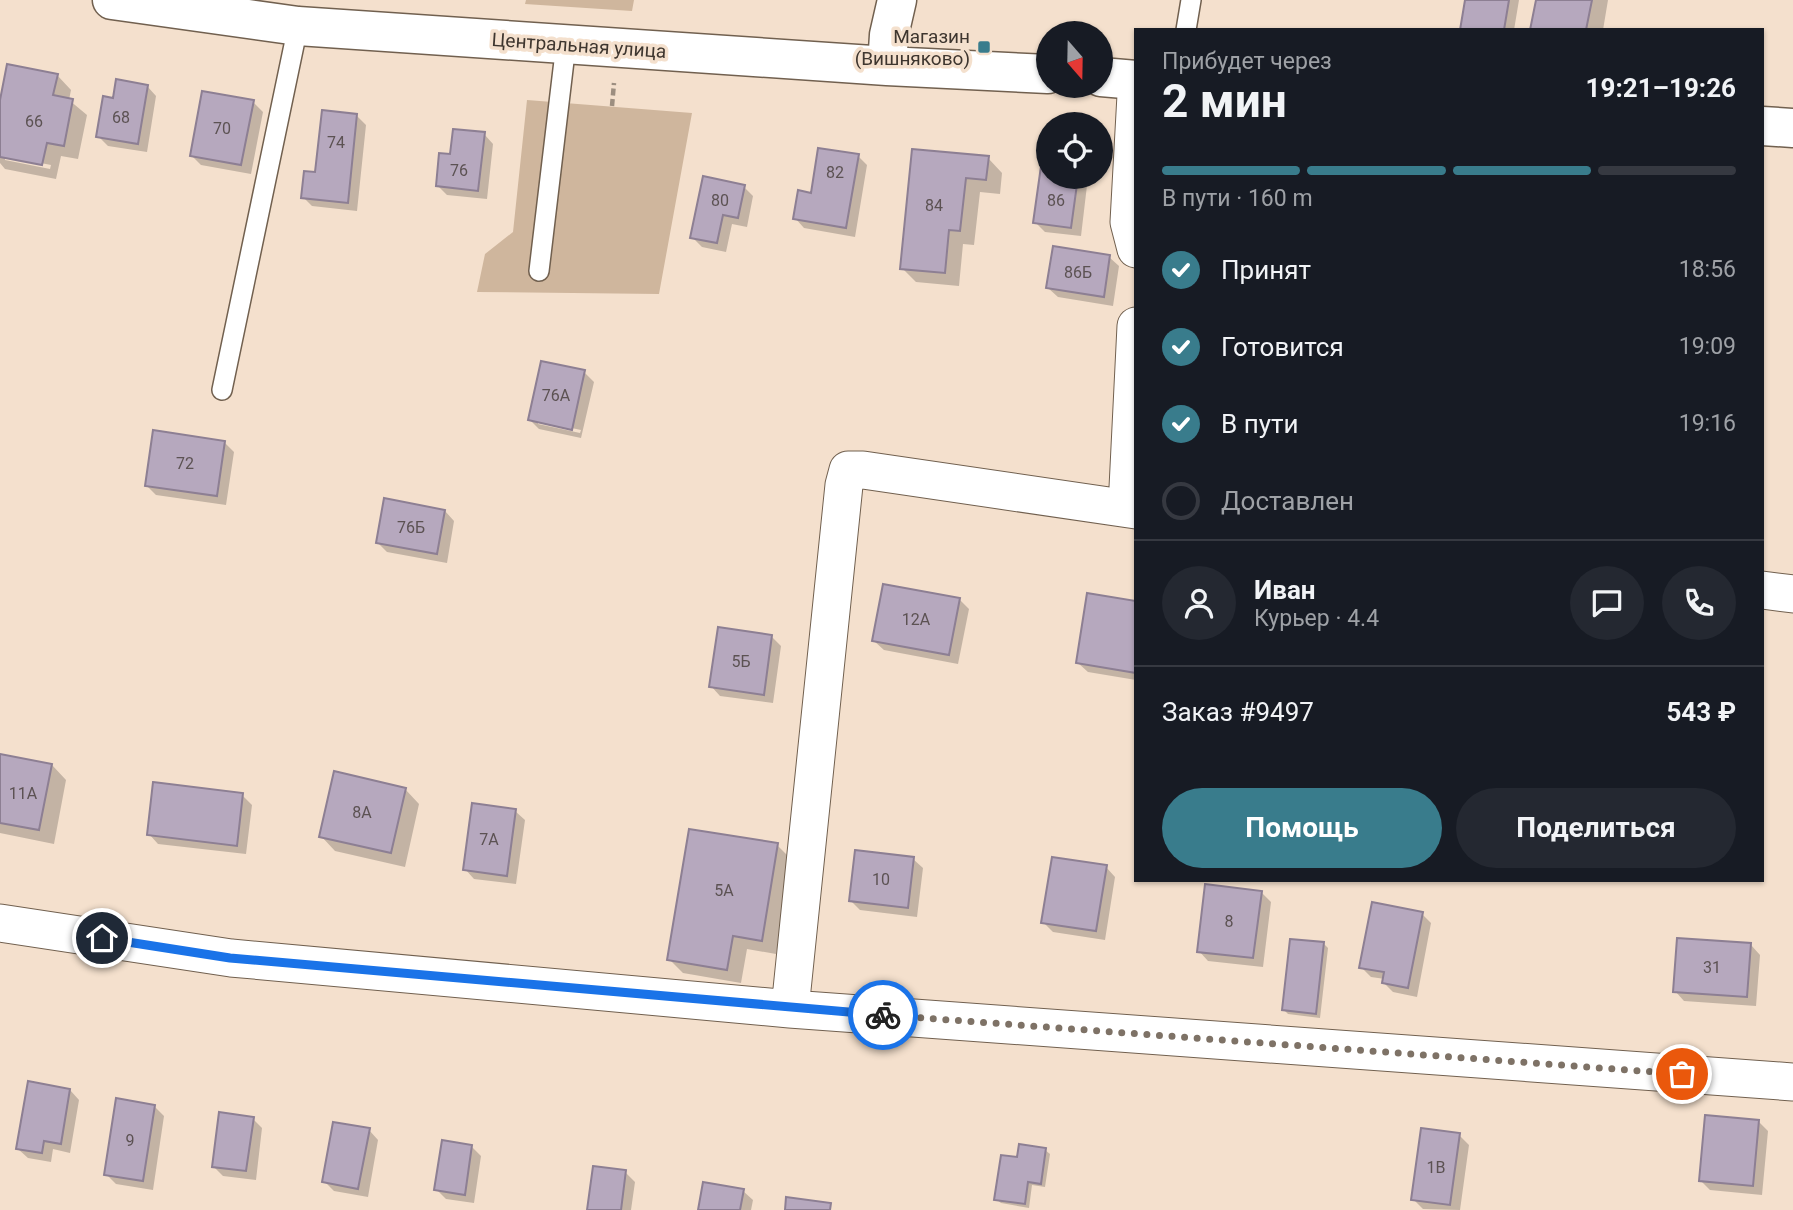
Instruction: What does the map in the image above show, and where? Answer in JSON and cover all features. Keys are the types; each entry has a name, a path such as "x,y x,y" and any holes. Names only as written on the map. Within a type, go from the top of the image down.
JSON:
{"street":[{"name":"Центральная улица","path":"112,0 298,26 887,66 1036,73"},
{"path":"887,66 889,36 897,0"},
{"path":"1113,78 1134,80"},
{"path":"1764,126 1793,128"},
{"path":"1134,131 1129,222 1134,241"},
{"path":"790,1009 844,485 848,470 1131,509 1134,399"},
{"path":"1764,590 1793,594"},
{"path":"0,923 230,958 790,1009 1793,1082"}],"lane":[{"path":"1186,28 1191,0"},
{"path":"222,390 298,26"},
{"path":"539,271 566,44"}],"shaded area":[{"path":"526,0 634,0 632,11 525,4"},
{"path":"527,100 692,113 659,294 477,292 485,254 513,232"}],"building":[{"path":"1465,0 1509,0 1504,28 1460,28"},
{"path":"1536,0 1592,0 1586,28 1530,28"},
{"path":"7,64 58,74 53,95 73,99 64,146 47,143 42,165 0,157 0,100"},
{"path":"116,79 148,85 138,144 96,137 103,96 113,98"},
{"path":"202,91 254,100 241,165 190,156"},
{"path":"322,110 357,114 348,203 301,198 304,171 315,172"},
{"path":"453,129 485,132 478,191 436,186 439,153 450,154"},
{"path":"818,148 859,154 846,228 793,219 798,190 811,193"},
{"path":"912,149 989,156 986,180 966,178 960,231 949,230 945,273 900,269"},
{"path":"703,176 745,185 738,218 723,215 717,243 690,238"},
{"path":"1038,189 1076,189 1071,228 1033,223"},
{"path":"1053,246 1110,255 1104,297 1046,288"},
{"path":"541,361 585,370 572,430 528,420"},
{"path":"153,430 225,441 217,496 145,486"},
{"path":"384,498 445,510 437,554 376,543"},
{"path":"883,584 960,598 949,655 872,641"},
{"path":"1087,593 1134,601 1134,673 1076,663"},
{"path":"718,627 772,635 764,695 709,687"},
{"path":"0,754 52,764 39,830 0,823"},
{"path":"334,771 406,788 391,853 319,837"},
{"path":"153,782 243,793 237,846 147,835"},
{"path":"472,803 516,809 507,876 463,870"},
{"path":"689,829 778,843 762,941 733,936 727,970 667,960"},
{"path":"855,850 914,857 908,908 849,901"},
{"path":"1052,857 1107,865 1096,931 1041,923"},
{"path":"1205,884 1262,891 1253,958 1197,952"},
{"path":"1372,902 1423,912 1408,988 1382,983 1384,972 1359,968"},
{"path":"1677,938 1751,943 1747,997 1673,992"},
{"path":"1290,939 1324,942 1316,1014 1282,1010"},
{"path":"28,1081 70,1089 61,1144 44,1141 42,1153 16,1149"},
{"path":"116,1098 155,1105 143,1181 104,1175"},
{"path":"219,1112 254,1117 246,1171 212,1167"},
{"path":"1705,1115 1759,1120 1753,1186 1699,1181"},
{"path":"333,1122 370,1128 358,1189 322,1182"},
{"path":"1421,1128 1460,1133 1450,1205 1411,1200"},
{"path":"442,1140 472,1145 465,1195 434,1190"},
{"path":"1019,1144 1046,1148 1041,1184 1028,1182 1025,1204 994,1200 1001,1155 1017,1157"},
{"path":"593,1166 626,1170 621,1210 587,1210"},
{"path":"703,1182 744,1189 740,1210 698,1210"},
{"path":"786,1197 831,1203 830,1210 785,1210"}],"way so far":[{"path":"883,1015 1682,1074"}],"place":[{"name":"Магазин (Вишняково)","path":"984,47"}],"route":[{"path":"102,938 230,958 790,1009 883,1015"}]}
